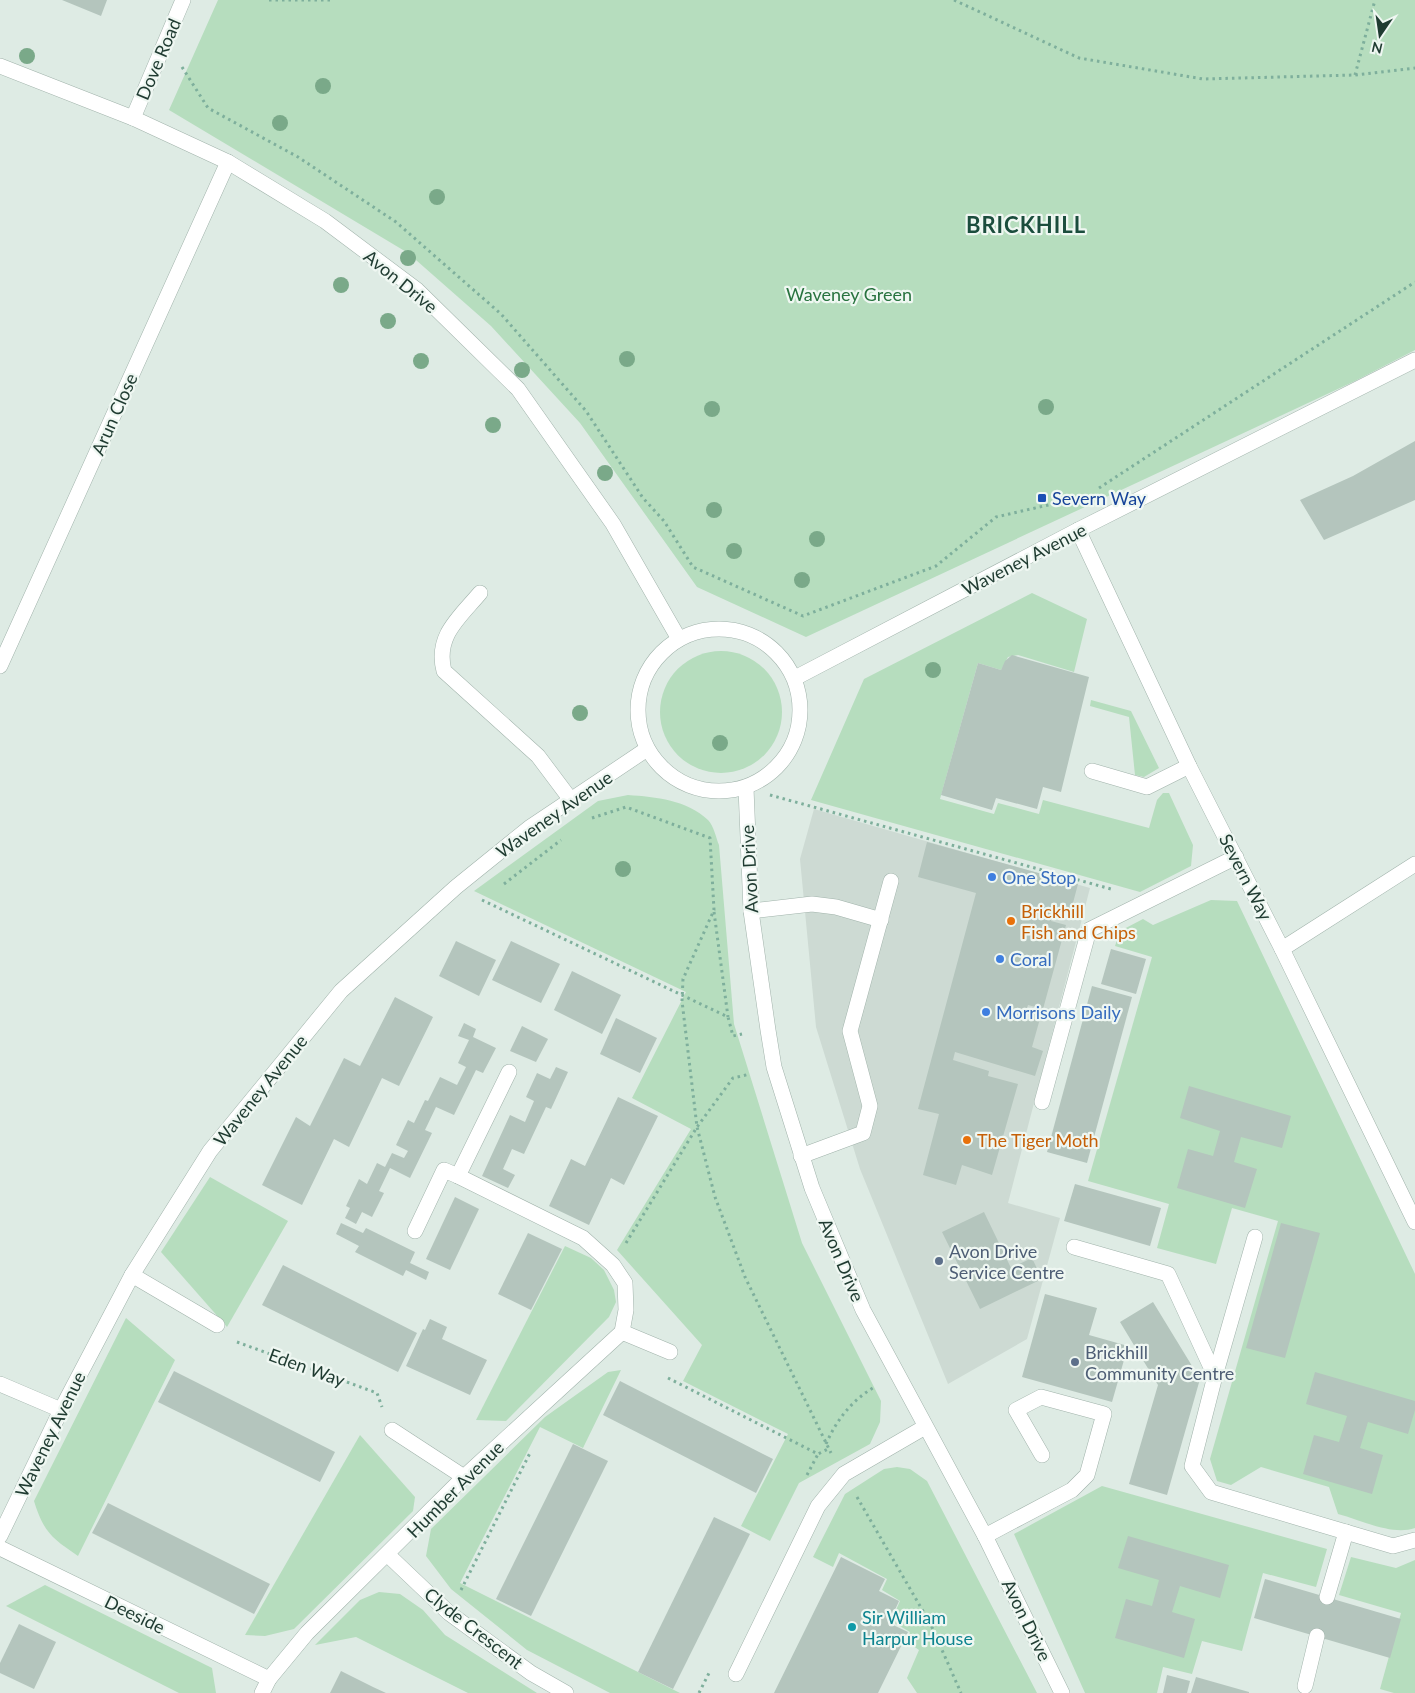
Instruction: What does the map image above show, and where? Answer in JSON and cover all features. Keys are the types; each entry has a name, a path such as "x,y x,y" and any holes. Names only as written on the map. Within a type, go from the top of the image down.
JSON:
{"street":[{"name":"Dove Road","path":"133,118 183,0"},
{"name":"Avon Drive","path":"0,66 133,118 228,162 325,221 417,290 518,389 613,524 679,639"},
{"name":"Arun Close","path":"0,666 228,162"},
{"name":"Waveney Avenue","path":"795,678 1078,530 1415,360"},
{"name":"Severn Way","path":"1078,530 1189,766 1282,948 1415,1222"},
{"path":"480,593 444,637 440,657 444,671 538,756 571,800"},
{"path":"705,629 732,629 758,638 766,644 780,655 795,678 801,704 799,731 788,755 769,775 746,788 717,792 689,786 665,772 647,750 639,726 638,700 645,676 659,654 679,639 705,629"},
{"name":"Waveney Avenue","path":"0,1536 61,1410 132,1275 210,1151 341,991 456,887 528,828 647,750"},
{"path":"1092,771 1147,787 1189,766"},
{"name":"Avon Drive","path":"746,788 751,911 768,1030 774,1067 801,1156 863,1310 985,1536 1062,1693"},
{"path":"1042,1102 1089,930 1148,899 1236,857"},
{"path":"1282,948 1415,864"},
{"path":"801,1156 863,1133 870,1106 850,1031 891,881"},
{"path":"751,911 812,904 836,906 881,920"},
{"path":"458,1176 509,1072"},
{"path":"415,1231 444,1170 458,1176 583,1238 613,1265 625,1283 626,1310 622,1332 670,1352"},
{"path":"1255,1237 1215,1376 1192,1466 1211,1492 1393,1546 1415,1540"},
{"path":"1074,1247 1168,1274 1215,1376"},
{"path":"132,1275 217,1325"},
{"name":"Humber Avenue","path":"262,1693 269,1679 307,1633 388,1555 464,1477 622,1332"},
{"path":"0,1384 61,1410"},
{"path":"985,1536 1072,1490 1088,1475 1104,1414 1041,1397 1016,1410 1042,1455"},
{"path":"736,1674 818,1506 844,1474 925,1427"},
{"path":"392,1430 464,1477"},
{"path":"1328,1597 1346,1532"},
{"name":"Deeside","path":"0,1548 269,1679"},
{"name":"Clyde Crescent","path":"388,1555 449,1613 531,1673 566,1693"},
{"path":"1305,1686 1317,1636"}],"path":[{"path":"269,0 334,0"},
{"path":"954,0 1079,58 1203,79 1355,76 1415,68"},
{"path":"1355,76 1375,0"},
{"path":"185,58 182,67 208,108 298,157 396,222 501,314 586,411 643,498 664,520 693,567 803,616 936,566 996,517 1086,496"},
{"path":"1094,491 1415,282"},
{"path":"746,788 1148,899"},
{"path":"586,820 626,806 710,838 714,910 728,1018 733,1036 768,1030"},
{"path":"498,889 564,838"},
{"path":"456,887 728,1018"},
{"path":"483,901 490,895"},
{"path":"714,910 682,979 682,996 696,1127 715,1197 745,1277 825,1444 931,1625 961,1693"},
{"path":"613,1265 696,1127 733,1078 774,1067"},
{"name":"Eden Way","path":"217,1325 227,1338 377,1393 392,1430"},
{"path":"825,1444 836,1421 860,1395 898,1373"},
{"path":"666,1378 818,1454 828,1449"},
{"path":"449,1613 533,1448"}],"shaded area":[{"path":"814,809 1090,888 1008,1203 1060,1218 1027,1339 948,1384 860,1169 816,1027 800,859"}],"green space":[{"name":"Waveney Green","path":"218,0 1415,0 1415,350 1355,381 806,637 697,587 580,423 491,326 408,253 169,110"},
{"path":"1032,593 1087,619 1074,672 1018,655 1008,657 1001,670 978,663 940,799 994,814 998,803 1039,814 1043,800 1149,828 1157,800 1163,793 1169,793 1193,845 1191,866 1140,892 811,800 864,679"},
{"path":"721,651 744,655 764,669 778,689 782,712 778,735 764,755 744,769 721,773 698,769 678,755 664,735 660,712 664,689 678,669 698,655"},
{"path":"1091,700 1131,711 1159,768 1144,777 1135,775 1129,717 1090,706"},
{"path":"628,795 671,801 691,808 708,820 713,829 719,845 734,1024 802,1243 881,1401 880,1422 870,1444 799,1483 770,1541 741,1526 788,1434 683,1381 702,1345 617,1250 691,1129 632,1098 686,992 474,891 598,801"},
{"path":"1211,900 1237,901 1415,1274 1415,1528 1406,1530 1387,1529 1338,1514 1329,1487 1261,1467 1231,1485 1217,1481 1210,1459 1278,1221 1232,1208 1216,1264 1157,1248 1169,1204 1088,1181 1152,957 1115,946 1120,931 1143,919 1153,925"},
{"path":"210,1177 288,1221 227,1327 161,1252"},
{"path":"565,1246 591,1258 604,1270 614,1290 616,1302 609,1317 506,1421 476,1420"},
{"path":"126,1318 175,1360 78,1556 55,1539 45,1528 34,1501"},
{"path":"621,1370 583,1448 540,1427 460,1583 680,1693 610,1693 527,1650 451,1589 426,1556 431,1529 545,1417 608,1372"},
{"path":"360,1435 415,1497 413,1511 294,1629 265,1636 245,1635"},
{"path":"897,1467 910,1469 927,1481 1037,1693 917,1693 907,1678 919,1650 906,1641 910,1632 891,1621 900,1601 882,1590 887,1579 839,1553 833,1567 813,1557 845,1494 884,1469"},
{"path":"1102,1486 1327,1549 1316,1587 1263,1573 1242,1651 1202,1641 1192,1674 1163,1667 1157,1693 1085,1693 1014,1534"},
{"path":"1351,1557 1396,1568 1415,1560 1415,1693 1394,1693 1380,1689 1401,1613 1339,1595"},
{"path":"45,1585 212,1668 216,1693 179,1693 6,1606"},
{"path":"379,1592 400,1594 423,1610 445,1635 537,1693 468,1693 356,1637 315,1645 360,1600"}],"building":[{"path":"62,0 107,0 101,16"},
{"path":"1415,441 1415,500 1324,540 1300,500 1353,476"},
{"path":"1012,655 1089,677 1061,792 1043,787 1037,809 996,798 992,810 941,795 978,663 1001,670 1005,661"},
{"path":"927,842 1078,884 1069,918 1053,914 1051,921 1066,925 1043,1009 1028,1005 1026,1011 1041,1015 1032,1047 1043,1051 1035,1076 955,1052 953,1060 989,1071 988,1076 1018,1084 992,1175 962,1165 956,1185 923,1175 939,1114 918,1109 976,893 918,877"},
{"path":"456,941 496,960 479,996 439,976"},
{"path":"511,941 560,964 541,1003 492,980"},
{"path":"1111,949 1146,959 1136,994 1101,984"},
{"path":"572,971 621,995 602,1034 554,1010"},
{"path":"1092,986 1132,997 1087,1163 1047,1152"},
{"path":"395,997 433,1017 399,1086 382,1078 349,1147 334,1139 302,1205 262,1185 296,1117 310,1126 344,1058 360,1066"},
{"path":"616,1018 657,1038 640,1073 600,1054"},
{"path":"464,1023 476,1029 473,1037 496,1048 483,1073 476,1070 454,1115 436,1107 425,1130 432,1133 410,1178 390,1168 379,1191 384,1193 372,1217 362,1212 356,1224 345,1218 350,1208 346,1206 359,1179 367,1184 377,1163 385,1167 392,1153 404,1158 408,1151 396,1145 408,1120 414,1123 425,1100 428,1101 440,1077 457,1085 466,1067 458,1063 469,1040 458,1036"},
{"path":"522,1026 548,1039 536,1062 510,1051"},
{"path":"556,1067 568,1072 551,1109 546,1107 524,1154 512,1149 503,1169 515,1175 508,1188 482,1176 510,1115 525,1122 534,1101 526,1097 537,1073 550,1079"},
{"path":"1189,1086 1291,1116 1282,1148 1241,1137 1234,1162 1257,1169 1245,1208 1177,1188 1188,1149 1213,1156 1220,1131 1180,1118"},
{"path":"618,1097 658,1116 624,1185 611,1178 589,1225 549,1206 571,1159 585,1166"},
{"path":"1075,1184 1161,1208 1150,1246 1064,1221"},
{"path":"455,1197 479,1209 450,1270 426,1259"},
{"path":"984,1212 1011,1268 1032,1258 1042,1279 980,1309 942,1232"},
{"path":"341,1223 363,1233 366,1228 415,1252 410,1263 429,1272 426,1280 406,1270 403,1276 355,1252 359,1246 336,1234"},
{"path":"1281,1223 1320,1233 1285,1358 1246,1348"},
{"path":"528,1233 562,1249 531,1310 498,1294"},
{"path":"283,1265 417,1333 398,1372 262,1305"},
{"name":"Brickhill Community Centre","path":"1045,1294 1097,1308 1089,1335 1128,1346 1112,1402 1022,1377"},
{"path":"1153,1302 1200,1379 1167,1495 1129,1484 1158,1385 1120,1322"},
{"path":"430,1319 447,1327 442,1339 487,1360 470,1395 406,1366 423,1329 425,1330"},
{"path":"174,1371 335,1452 320,1482 158,1402"},
{"path":"1315,1372 1415,1401 1415,1410 1408,1434 1368,1422 1360,1448 1383,1455 1372,1494 1303,1474 1314,1435 1339,1442 1347,1416 1306,1404"},
{"path":"620,1381 773,1459 756,1493 603,1415"},
{"path":"573,1444 608,1461 531,1616 496,1599"},
{"path":"108,1503 270,1584 254,1614 92,1533"},
{"path":"714,1517 750,1534 673,1689 638,1672"},
{"path":"1128,1536 1229,1565 1220,1598 1180,1586 1172,1612 1195,1619 1184,1658 1115,1638 1126,1599 1152,1606 1159,1580 1118,1568"},
{"name":"Sir William Harpur House","path":"841,1557 885,1579 879,1591 899,1601 889,1623 908,1632 878,1693 774,1693"},
{"path":"1265,1579 1401,1619 1390,1658 1254,1618"},
{"path":"19,1624 56,1642 34,1689 0,1673 0,1663"},
{"path":"341,1671 373,1687 386,1693 330,1693"},
{"path":"1167,1675 1190,1681 1187,1693 1163,1693"},
{"path":"1196,1677 1249,1692 1249,1693 1191,1693"}],"place":[{"name":"Severn Way","path":"1042,498"},
{"name":"One Stop","path":"992,877"},
{"name":"Brickhill Fish and Chips","path":"1011,921"},
{"name":"Coral","path":"1000,959"},
{"name":"Morrisons Daily","path":"986,1012"},
{"name":"The Tiger Moth","path":"967,1140"},
{"name":"Avon Drive Service Centre","path":"939,1261"},
{"name":"Brickhill Community Centre","path":"1075,1362"},
{"name":"Sir William Harpur House","path":"852,1627"}],"district":[{"name":"BRICKHILL","path":"1026,224"}]}
